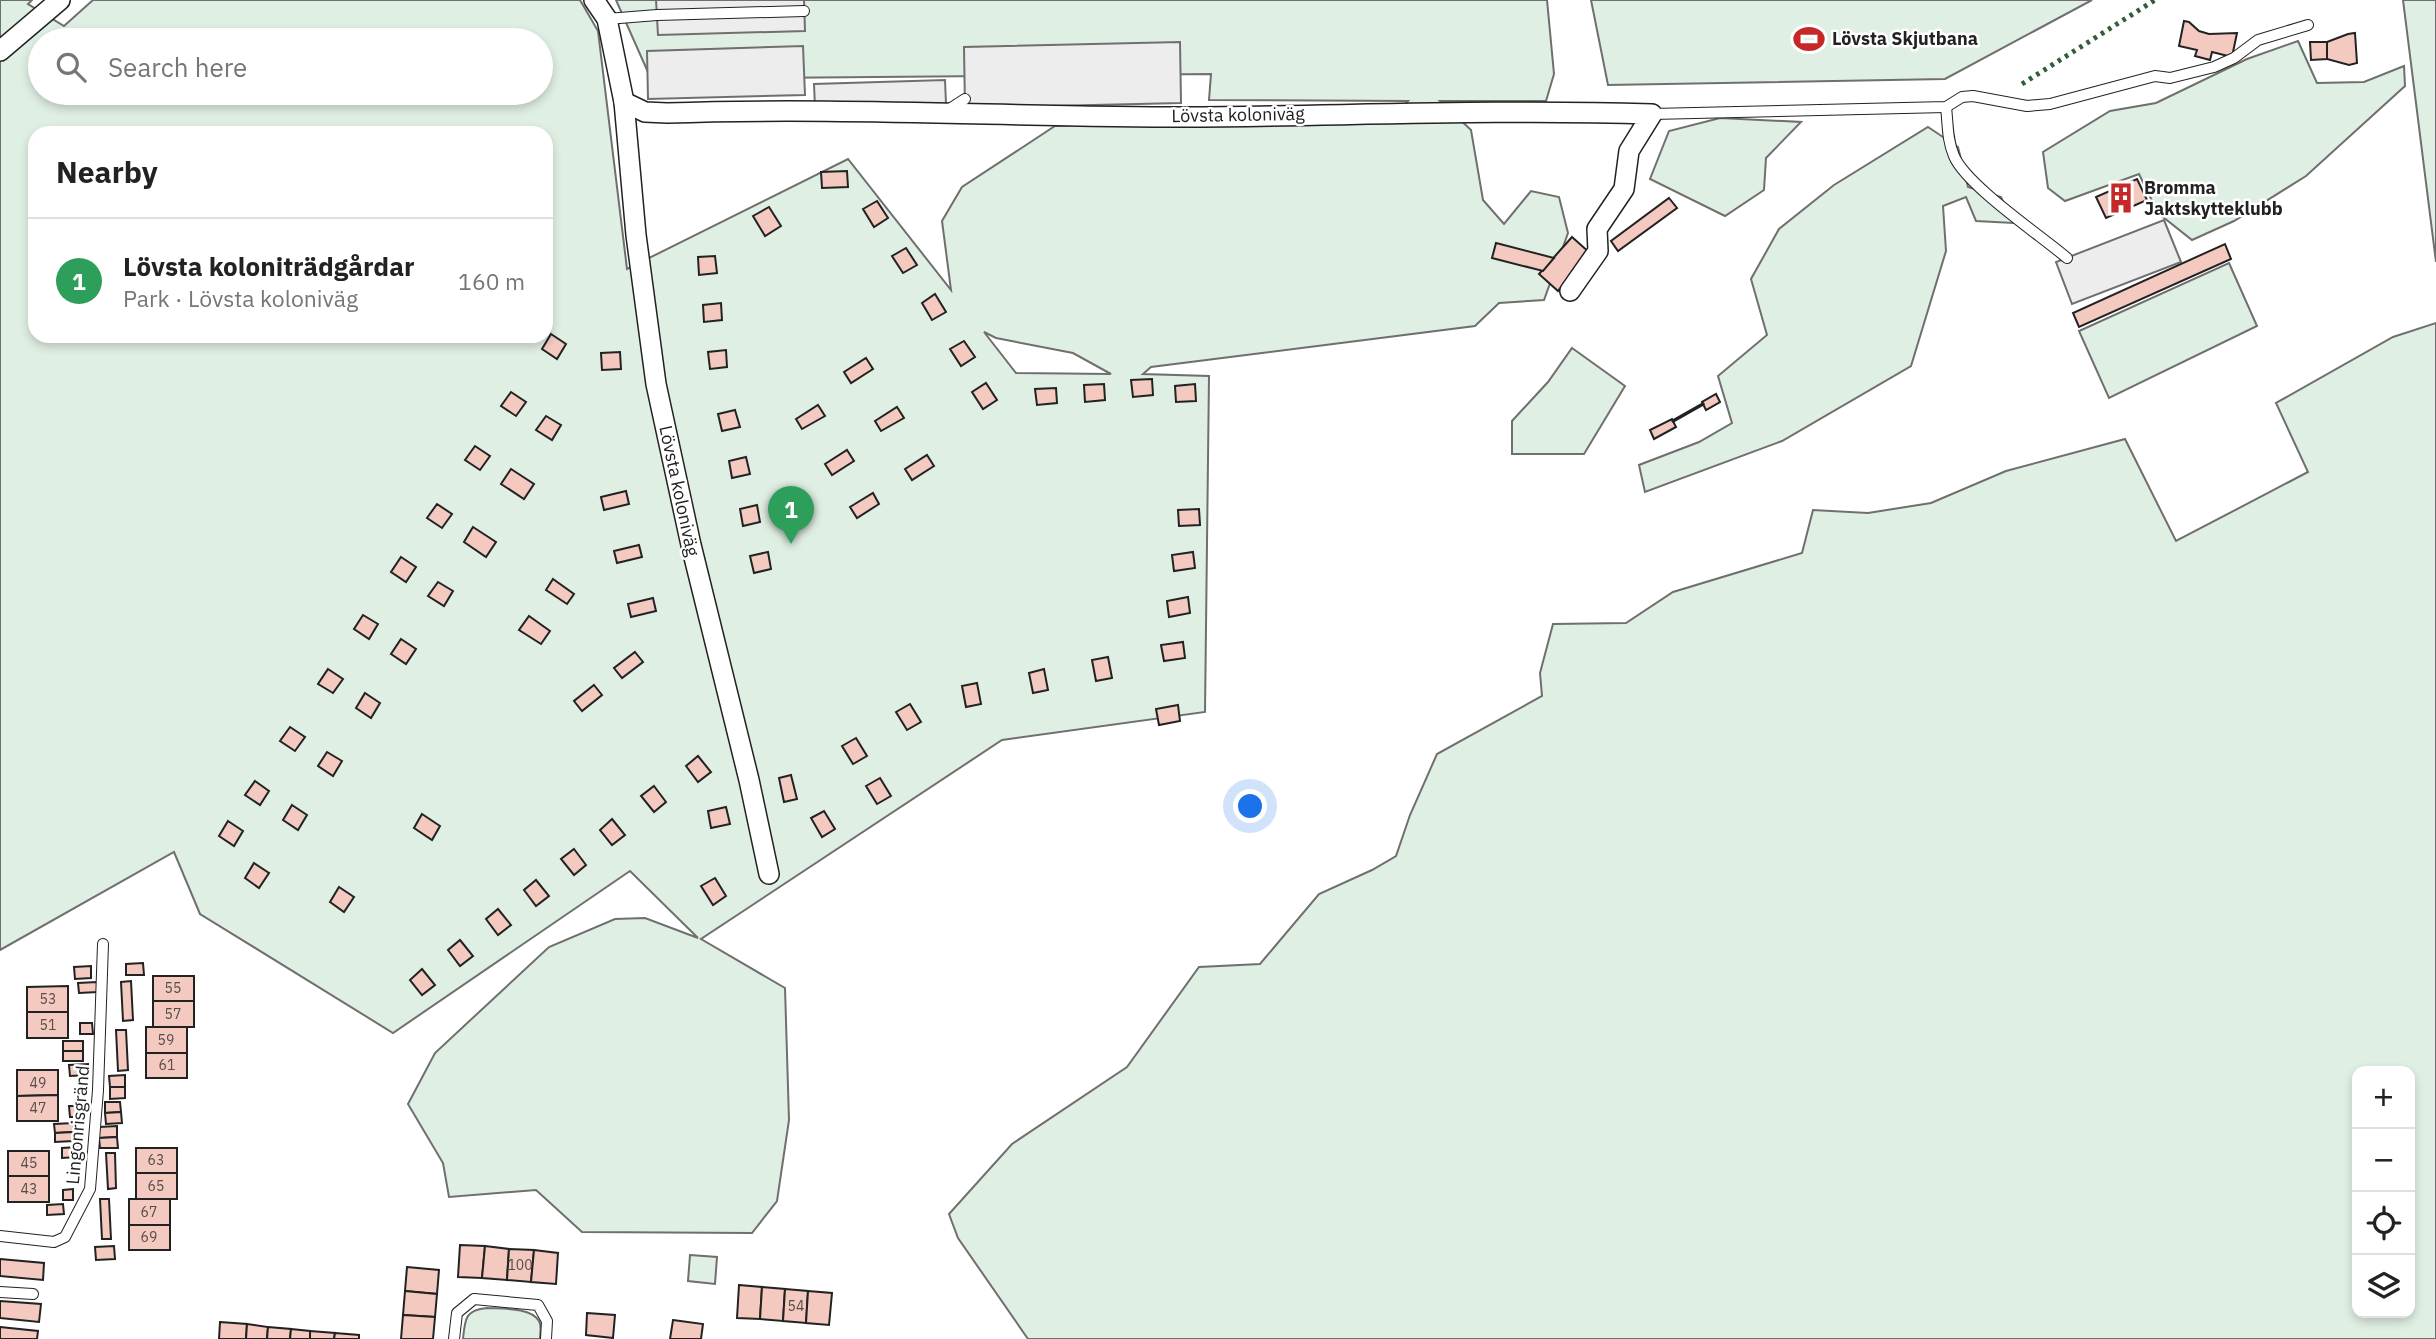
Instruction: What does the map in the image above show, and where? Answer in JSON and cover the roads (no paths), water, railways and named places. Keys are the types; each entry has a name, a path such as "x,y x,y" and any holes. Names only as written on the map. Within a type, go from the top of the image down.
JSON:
{"street":[{"path":"0,51 60,0"},
{"name":"Lövsta koloniväg","path":"594,0 607,19 624,102 636,235 656,384 769,874"},
{"name":"Lövsta koloniväg","path":"624,102 645,112 726,104 838,110 1186,117 1560,111 1652,114"},
{"path":"1570,291 1598,251 1597,229 1624,189 1629,151 1652,114"}],"lane":[{"path":"607,19 804,11"},
{"path":"1652,114 1947,107 1962,97 1973,96 2026,106 2050,104 2155,76 2170,78 2214,67 2234,58 2258,40 2308,25"},
{"path":"945,112 965,99"},
{"path":"1947,107 1949,141 1955,159 2000,205 2067,258"},
{"name":"Lingonrisgränd","path":"0,1236 54,1242 65,1237 90,1189 98,1090 103,944"},
{"path":"0,1292 33,1294"},
{"path":"454,1339 457,1313 474,1299 538,1305 547,1321 546,1339"}],"place":[{"name":"Lövsta Skjutbana","path":"1809,39"},
{"name":"Bromma Jaktskytteklubb","path":"2121,198"},
{"name":"Lövsta koloniträdgårdar","path":"791,544"}]}
